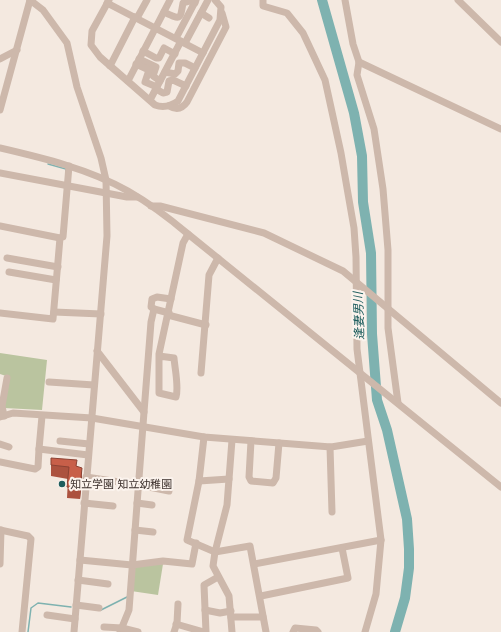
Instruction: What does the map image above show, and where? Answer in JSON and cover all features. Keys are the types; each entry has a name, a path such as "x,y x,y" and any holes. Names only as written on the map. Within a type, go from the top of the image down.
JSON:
{"street":[{"path":"0,110 30,0 43,10 67,43 77,88 101,158 106,180 105,193 108,236 86,477 74,632"},
{"path":"110,66 147,0"},
{"path":"128,81 170,0"},
{"path":"181,41 201,13 208,0"},
{"path":"203,53 136,18 108,1 92,31 91,40 94,50 110,66 160,107 169,106 177,108 184,106 187,102 226,27 221,6 215,0"},
{"path":"345,0 353,44 359,62 357,75 374,129 383,189 388,250 386,306 389,338 392,350 396,402"},
{"path":"458,0 501,42"},
{"path":"150,100 175,54 196,2 190,1 183,3 182,14 180,17 175,18 164,12"},
{"path":"263,3 287,13 294,20 303,33 325,80 341,152 354,228 358,283 357,349 362,375 368,441 381,540 376,594 365,632"},
{"path":"169,106 178,101 220,20 222,12"},
{"path":"201,13 210,18"},
{"path":"144,51 156,58 159,58 164,48 175,54"},
{"path":"0,59 17,50"},
{"path":"138,61 156,67 152,76 164,93 167,92 169,81 174,80 186,86"},
{"path":"165,72 175,74 178,71 179,63 182,62 195,68"},
{"path":"359,62 501,130"},
{"path":"0,148 69,166 106,180 152,206 501,487"},
{"path":"0,313 53,319 60,238 63,237 69,166"},
{"path":"0,173 105,193 138,197"},
{"path":"152,206 160,206 264,233 343,271 501,402"},
{"path":"0,226 60,238"},
{"path":"159,356 174,358 175,379 178,390 176,397 159,392 159,356 183,243 188,234"},
{"path":"8,258 58,267"},
{"path":"201,373 209,275 218,258"},
{"path":"9,272 56,280"},
{"path":"171,299 157,297 152,299 151,307 154,310 206,325"},
{"path":"121,630 129,610 151,322 154,310"},
{"path":"54,312 101,314"},
{"path":"98,351 144,412"},
{"path":"7,378 2,406 2,416 13,413 92,418 204,437 330,447 368,441"},
{"path":"49,382 94,385"},
{"path":"0,462 35,469 38,467 42,416"},
{"path":"204,437 199,481 187,540 215,552 250,546 261,596 266,632"},
{"path":"232,440 227,505 213,566 229,596 232,632"},
{"path":"60,441 89,444"},
{"path":"251,441 249,477 251,481 273,483 276,478 279,443"},
{"path":"0,444 9,447"},
{"path":"330,447 332,512"},
{"path":"40,448 88,455"},
{"path":"86,477 169,491"},
{"path":"199,481 230,479"},
{"path":"84,504 113,506"},
{"path":"137,504 152,505"},
{"path":"0,564 1,530 28,536 31,539 22,632"},
{"path":"135,530 153,532"},
{"path":"254,564 381,540"},
{"path":"80,560 132,564 163,562 192,564 196,543"},
{"path":"261,596 348,578 342,548"},
{"path":"176,624 205,632 204,585 218,577"},
{"path":"78,580 108,584"},
{"path":"174,632 178,604"},
{"path":"76,606 99,608"},
{"path":"205,610 263,617"},
{"path":"47,615 74,619"},
{"path":"104,628 138,632"},
{"path":"292,632 295,628 316,630 318,632"}],"green space":[{"path":"0,353 47,360 42,410 4,408 9,377 0,374"},
{"path":"163,564 158,595 131,591 135,566"}],"building":[{"path":"51,458 77,460 76,466 82,468 80,488 67,487 69,467 51,465"}],"waterway":[{"name":"逢妻男川","path":"322,0 354,113 362,156 363,202 371,253 372,334 377,400 387,430 407,519 409,568 405,598 395,632"},
{"path":"48,164 66,169 66,171"},
{"path":"101,610 127,597"},
{"path":"28,632 31,608 38,603 71,607"}],"place":[{"name":"知立学園 知立幼稚園","path":"62,484"}]}
